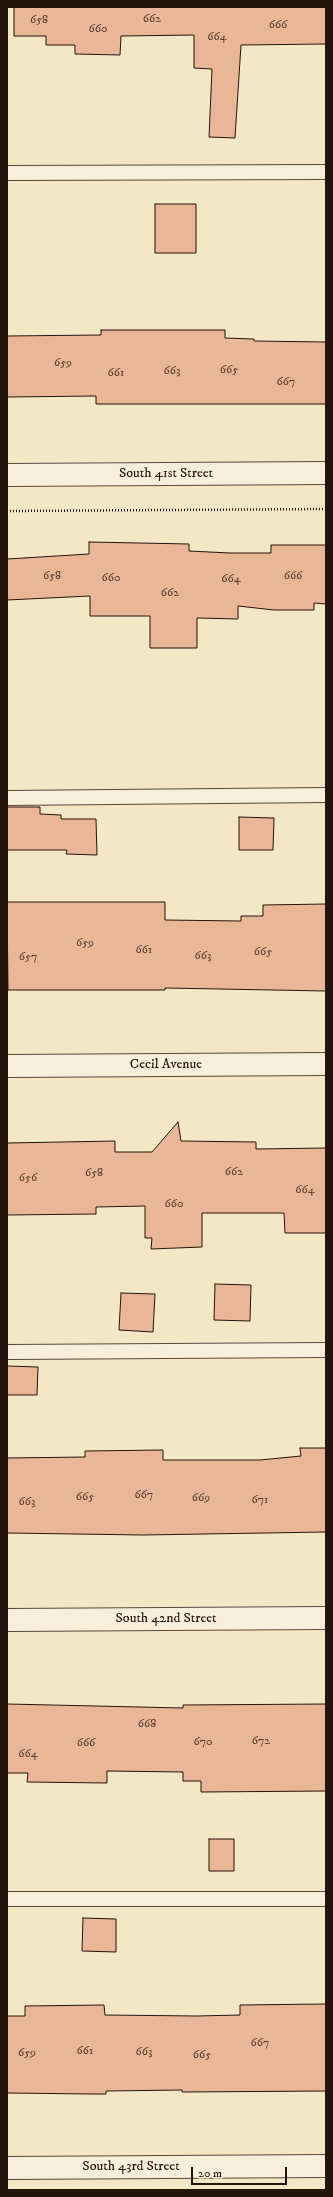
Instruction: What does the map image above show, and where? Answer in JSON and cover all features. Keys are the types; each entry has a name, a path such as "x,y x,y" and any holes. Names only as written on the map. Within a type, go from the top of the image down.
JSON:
{"street":[{"name":"South 41st Street","path":"7,475 326,473"},
{"name":"Cecil Avenue","path":"7,1066 326,1064"},
{"name":"South 42nd Street","path":"7,1620 326,1618"},
{"name":"South 43rd Street","path":"7,2168 326,2166"}],"lane":[{"path":"7,173 326,172"},
{"path":"7,798 326,795"},
{"path":"7,1352 326,1350"},
{"path":"7,1899 326,1899"}],"path":[{"path":"7,511 326,509"}],"building":[{"path":"14,7 326,7 326,44 241,45 235,138 209,137 212,69 194,68 194,35 121,36 120,55 75,54 75,45 46,45 46,36 14,36"},
{"path":"155,204 196,204 196,253 155,253"},
{"path":"101,330 225,330 225,338 254,339 254,341 326,342 326,404 96,404 96,396 7,397 7,336 101,335"},
{"path":"89,542 189,544 189,551 230,553 271,553 271,545 326,545 326,604 314,603 314,610 274,610 238,606 238,619 197,618 197,648 150,648 150,616 90,616 90,596 7,600 7,559 89,554"},
{"path":"7,807 40,807 40,814 61,815 61,819 96,819 97,855 66,854 67,850 7,850"},
{"path":"239,817 274,818 273,850 239,850"},
{"path":"7,902 165,902 165,920 241,921 241,916 263,916 263,905 326,904 326,991 165,988 165,990 8,990"},
{"path":"178,1122 181,1141 256,1142 256,1149 326,1148 326,1233 285,1233 284,1213 202,1213 202,1247 151,1249 152,1238 145,1238 145,1206 96,1207 96,1214 7,1215 7,1143 115,1141 115,1152 152,1152"},
{"path":"215,1284 251,1285 250,1321 214,1320"},
{"path":"121,1293 155,1294 153,1332 119,1330"},
{"path":"7,1366 38,1367 37,1395 7,1395"},
{"path":"300,1448 326,1448 326,1532 143,1535 7,1533 7,1458 85,1457 85,1451 163,1450 163,1460 260,1460 301,1456"},
{"path":"7,1704 183,1708 183,1705 326,1704 326,1791 201,1792 201,1781 183,1781 183,1772 107,1771 107,1783 27,1782 28,1773 7,1773"},
{"path":"209,1839 234,1839 234,1871 209,1871"},
{"path":"83,1918 116,1919 116,1952 82,1951"},
{"path":"326,2004 326,2091 182,2092 182,2090 106,2091 106,2094 7,2093 7,2016 25,2016 25,2006 104,2005 105,2015 197,2016 240,2015 240,2005"}]}
